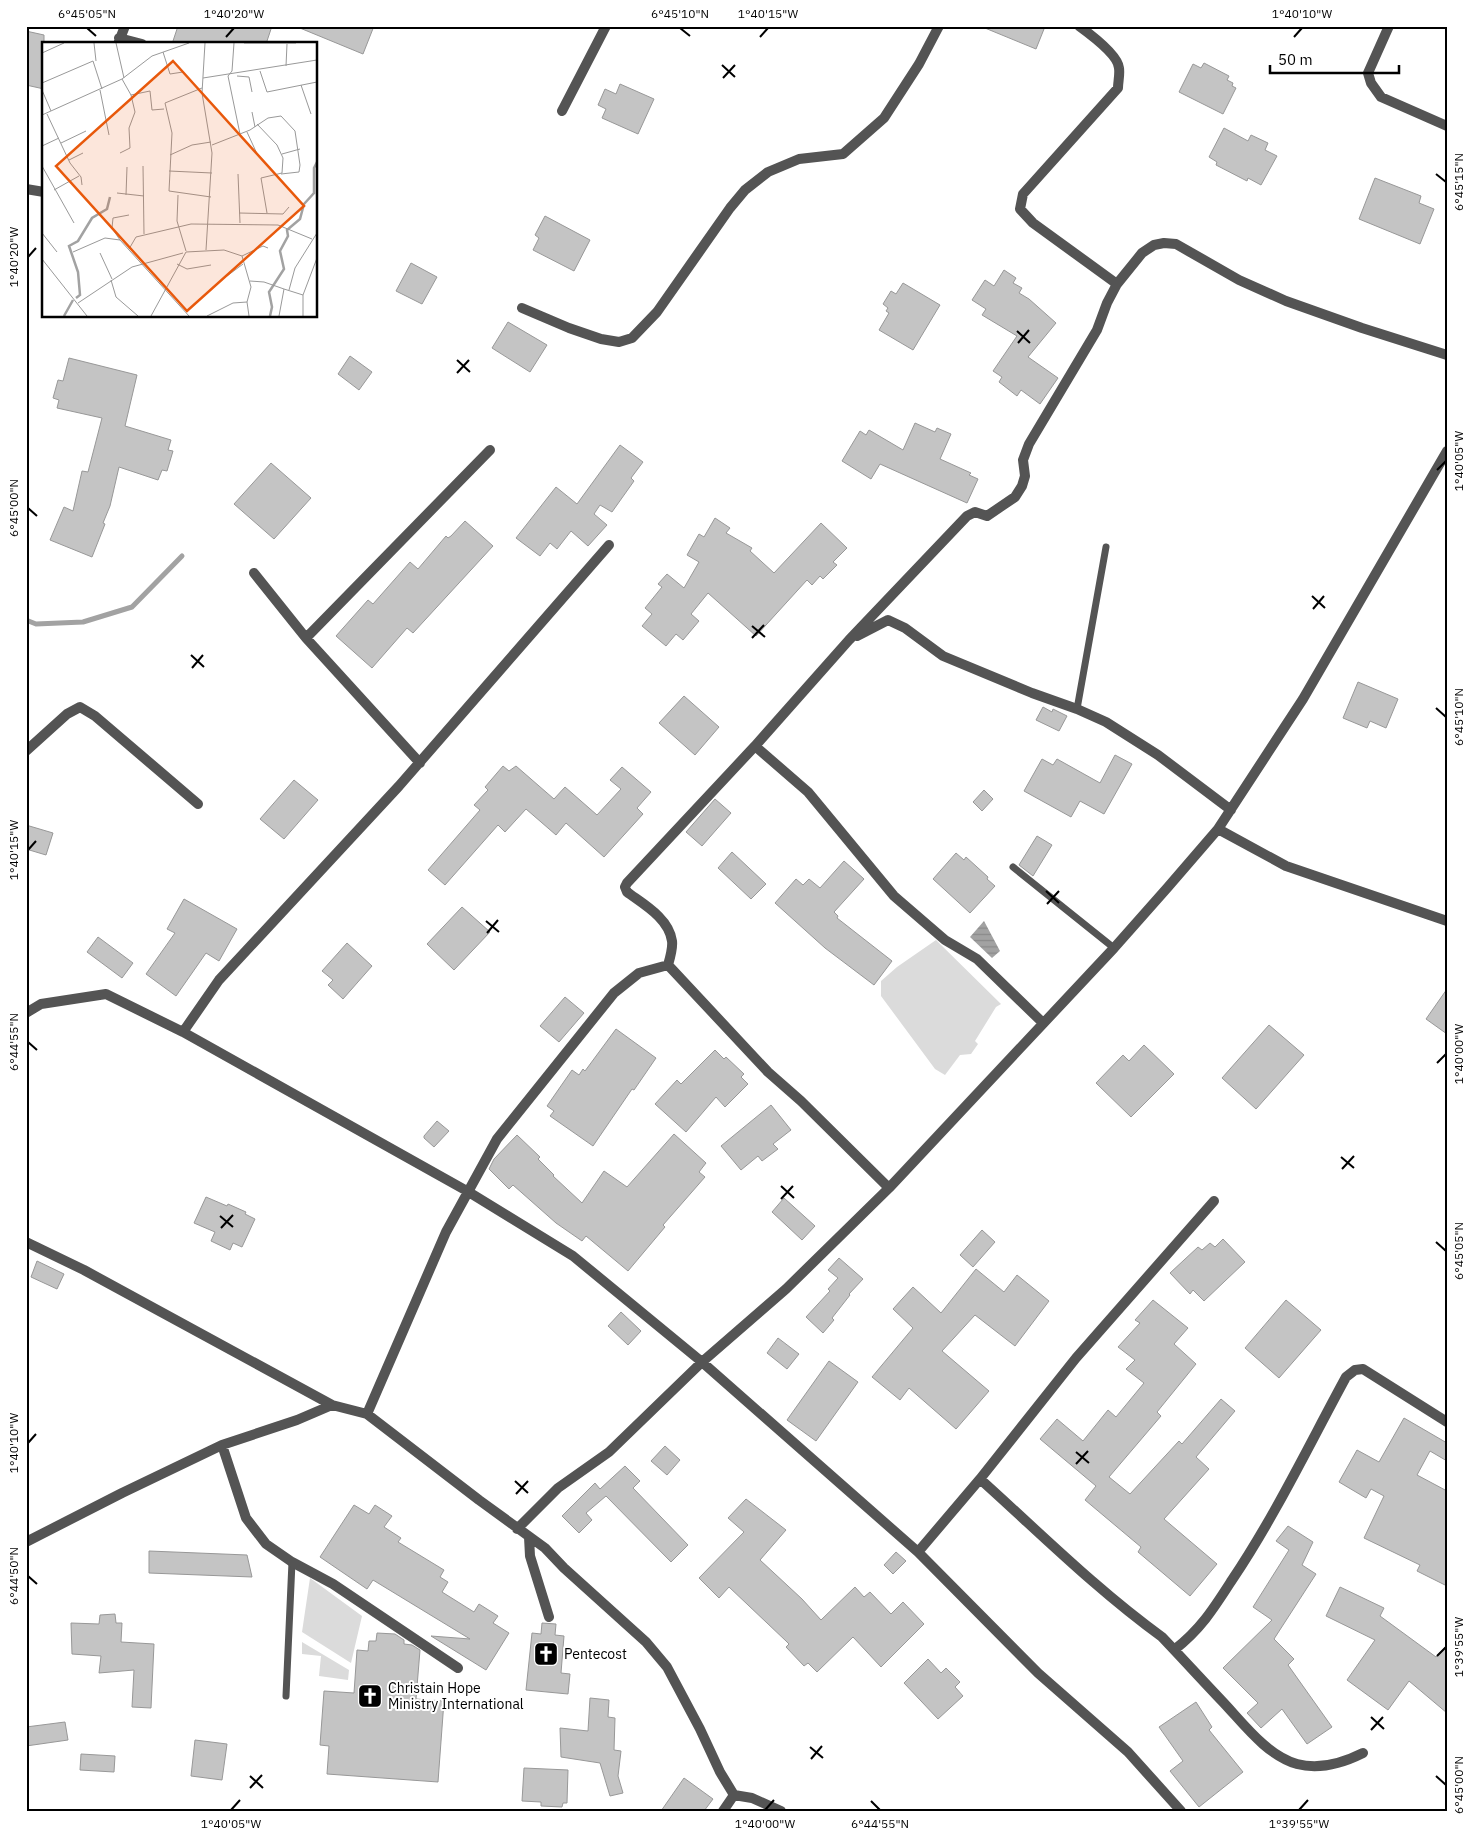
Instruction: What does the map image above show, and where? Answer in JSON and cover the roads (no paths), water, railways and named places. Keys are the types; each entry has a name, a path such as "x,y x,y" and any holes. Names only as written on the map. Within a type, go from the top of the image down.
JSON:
{"street":[{"path":"119,41 125,26"},
{"path":"562,111 606,26"},
{"path":"522,308 601,339 619,342 632,338 657,312 730,208 745,190 768,172 799,159 843,154 884,118 919,64 939,26"},
{"path":"1078,26 1110,53 1120,66 1118,88 1023,194 1020,209 1032,223 1117,284"},
{"path":"1389,26 1368,72 1371,83 1382,97 1447,126"},
{"path":"26,189 42,192"},
{"path":"668,965 672,941 665,924 659,916 627,892 625,887 627,882 755,746 849,640 967,516 975,512 987,516 1015,497 1022,486 1025,476 1024,460 1026,452 1097,330 1107,303 1117,284 1142,253 1154,245 1164,243 1176,244 1239,280 1286,301 1447,355"},
{"path":"306,638 490,450"},
{"path":"517,1529 558,1488 609,1452 702,1362 786,1288 888,1188 1168,888 1218,829 1303,699 1447,451"},
{"path":"183,1032 218,980 420,763 609,545"},
{"path":"254,573 306,638 420,763"},
{"path":"849,640 888,620 905,628 943,656 1106,722 1158,755 1230,810"},
{"path":"26,751 67,714 80,707 95,716 198,804"},
{"path":"755,746 808,792 894,896 945,940 976,959 1042,1022"},
{"path":"1218,829 1286,866 1447,921"},
{"path":"668,965 768,1072 801,1101 888,1188"},
{"path":"367,1414 429,1270 467,1191 497,1139 614,993 639,972 668,965"},
{"path":"26,1013 41,1004 106,994 183,1032 467,1191 573,1256 702,1362 918,1552 1038,1673 1128,1752 1181,1811"},
{"path":"918,1552 980,1479 1076,1358 1214,1202"},
{"path":"26,1242 84,1270 332,1405 367,1414 517,1529 545,1548 564,1568 646,1642 667,1667 734,1796"},
{"path":"1174,1650 1190,1638 1202,1625 1246,1560 1346,1377 1350,1373 1363,1369 1447,1422"},
{"path":"26,1542 122,1493 222,1446 297,1420 332,1405"},
{"path":"222,1446 246,1518 266,1544 292,1562 334,1584 458,1668"},
{"path":"980,1479 1143,1624 1162,1637 1259,1740 1281,1757 1297,1764 1320,1766 1346,1762 1363,1754"},
{"path":"529,1537 530,1556 549,1617"},
{"path":"724,1811 734,1796"},
{"path":"734,1796 752,1798 781,1811"}],"lane":[{"path":"1077,709 1106,547"},
{"path":"1013,867 1114,948"},
{"path":"286,1696 292,1562"}],"waterway":[{"path":"26,620 36,624 83,622 132,607 182,556"}],"place":[{"name":"Pentecost","path":"546,1654"},
{"name":"Christain Hope Ministry International","path":"370,1696"}]}
